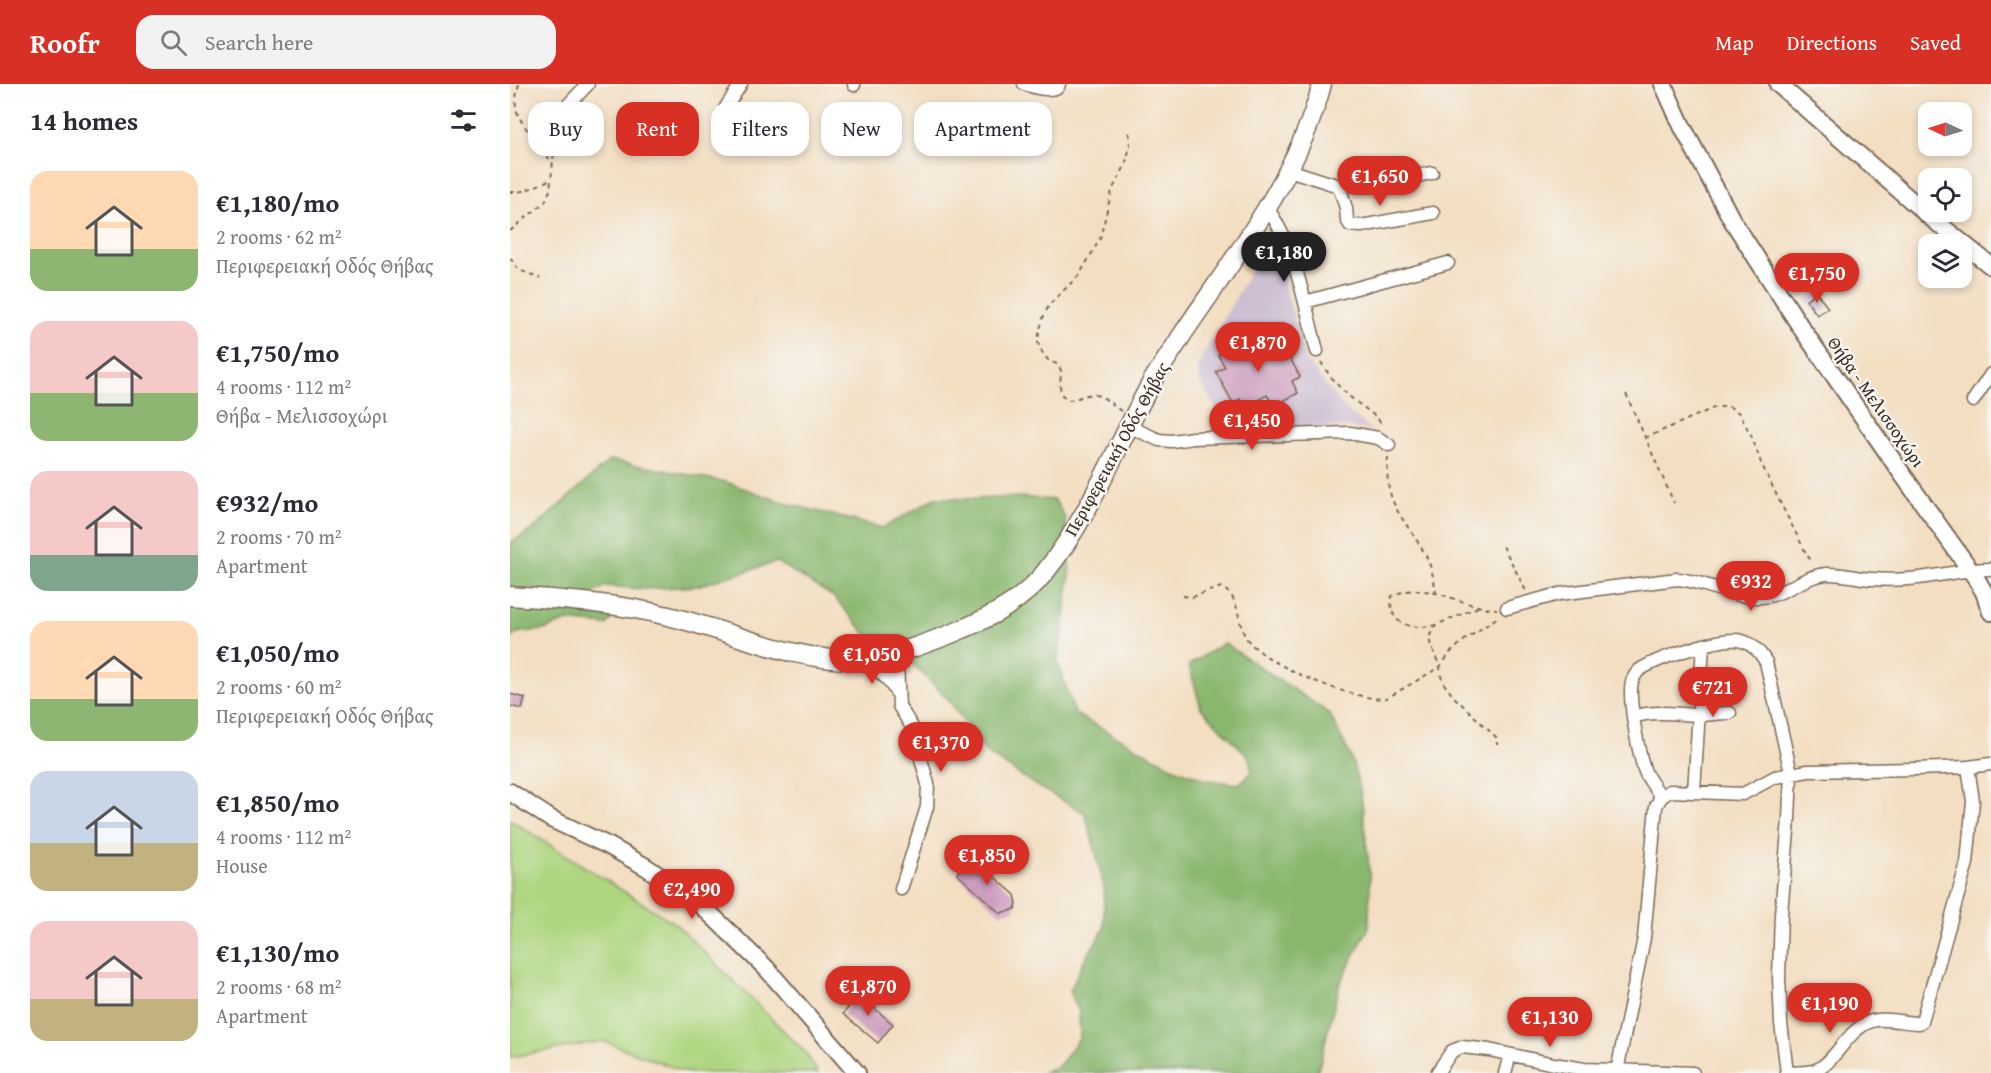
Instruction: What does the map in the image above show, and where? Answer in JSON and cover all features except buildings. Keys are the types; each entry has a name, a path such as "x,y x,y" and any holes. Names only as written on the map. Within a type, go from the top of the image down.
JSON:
{"main road":[{"name":"Περιφερειακή Οδός Θήβας","path":"510,596 574,601 666,615 813,656 842,659 866,659 898,651 945,636 992,616 1029,589 1046,572 1069,539 1095,495 1155,377 1289,170 1306,133 1322,84"}],"street":[{"path":"571,102 588,84"},
{"path":"729,102 741,84"},
{"path":"1024,84 1053,89 1059,84"},
{"name":"Θήβα - Μελισσοχώρι","path":"1663,84 1682,126 1732,220 1802,329 1970,569 1984,592 1991,612"},
{"path":"1778,84 1991,266"},
{"path":"1289,170 1339,186 1377,183 1432,173"},
{"path":"1339,186 1350,225 1361,226 1433,213"},
{"path":"1267,207 1281,228 1290,249 1317,351"},
{"path":"1305,302 1448,263"},
{"path":"1973,402 1991,374"},
{"path":"1132,422 1159,440 1350,433 1378,438 1389,445"},
{"path":"1507,608 1559,594 1677,579 1694,580 1760,598 1772,595 1813,576 1827,574 1875,579 1908,579 1936,577 1970,569 1991,569"},
{"path":"1661,797 1644,771 1630,699 1631,682 1639,670 1658,661 1703,645 1742,640 1761,653 1766,662 1791,773 1779,977 1781,1023 1787,1073 1816,1071 1862,1025 1871,1021 1919,1023 1922,1021 1967,863 1973,801 1968,767"},
{"path":"1694,792 1703,645"},
{"path":"898,651 899,706 912,727 928,784 927,807 901,889"},
{"path":"866,659 878,669 898,694"},
{"path":"1633,717 1662,712 1699,715 1716,712 1730,713"},
{"path":"1617,1071 1644,938 1656,806 1661,797 1670,791 1743,794 1775,777 1808,771 1968,767 1991,764"},
{"path":"510,792 551,819 609,846 646,867 699,902 767,969 857,1073"},
{"path":"1437,1073 1452,1051 1462,1047 1510,1054 1554,1069 1693,1073"},
{"path":"1505,1073 1510,1054"}],"path":[{"path":"519,84 516,108 520,120 553,164"},
{"path":"1129,129 1130,146 1125,166 1112,190 1100,239 1080,274 1049,305 1043,318 1038,343 1043,354 1049,361 1057,364 1061,370 1062,395 1068,400 1076,400 1086,395 1104,398 1132,422"},
{"path":"510,231 545,202 550,190 554,156"},
{"path":"510,192 529,189 551,178"},
{"path":"510,258 519,270 540,278"},
{"path":"1317,351 1327,373 1356,403 1381,422 1387,432 1389,445 1387,467 1391,498 1398,514 1425,555 1431,568 1436,593"},
{"path":"1626,394 1674,503"},
{"path":"1645,438 1716,407 1730,407 1739,413 1807,555 1827,574"},
{"path":"1503,546 1532,601"},
{"path":"1183,596 1192,597 1221,587 1227,591 1237,606 1245,636 1256,650 1275,663 1348,694 1378,700 1387,698 1440,667 1462,642 1485,627 1507,608"},
{"path":"1478,607 1436,625 1415,628 1397,619 1392,612 1391,604 1392,596 1413,590 1436,593 1478,607 1507,608"},
{"path":"1436,625 1430,634 1430,643 1440,667 1442,681 1453,696 1497,738 1497,744"}],"shaded area":[{"path":"1277,241 1285,287 1306,360 1344,408 1372,430 1347,427 1233,428 1223,419 1200,383 1198,370 1201,359 1252,268 1251,258"}],"green space":[{"path":"610,460 726,482 785,503 883,528 935,498 1019,497 1055,500 1065,518 1070,574 1057,661 1075,714 1174,768 1207,780 1239,784 1252,772 1249,757 1201,708 1189,665 1224,643 1329,713 1351,757 1361,794 1370,876 1369,927 1340,983 1316,1073 1042,1073 1060,1065 1080,1037 1079,1012 1070,991 1083,962 1104,929 1104,888 1085,813 1035,785 987,753 947,698 912,663 864,632 834,597 777,562 697,586 645,589 605,586 590,596 510,589 510,543 532,530"},
{"path":"510,605 614,617 606,625 567,621 544,630 520,632 510,638"},
{"path":"510,820 676,924 805,1052 818,1073 688,1073 603,1041 510,1057"}]}
